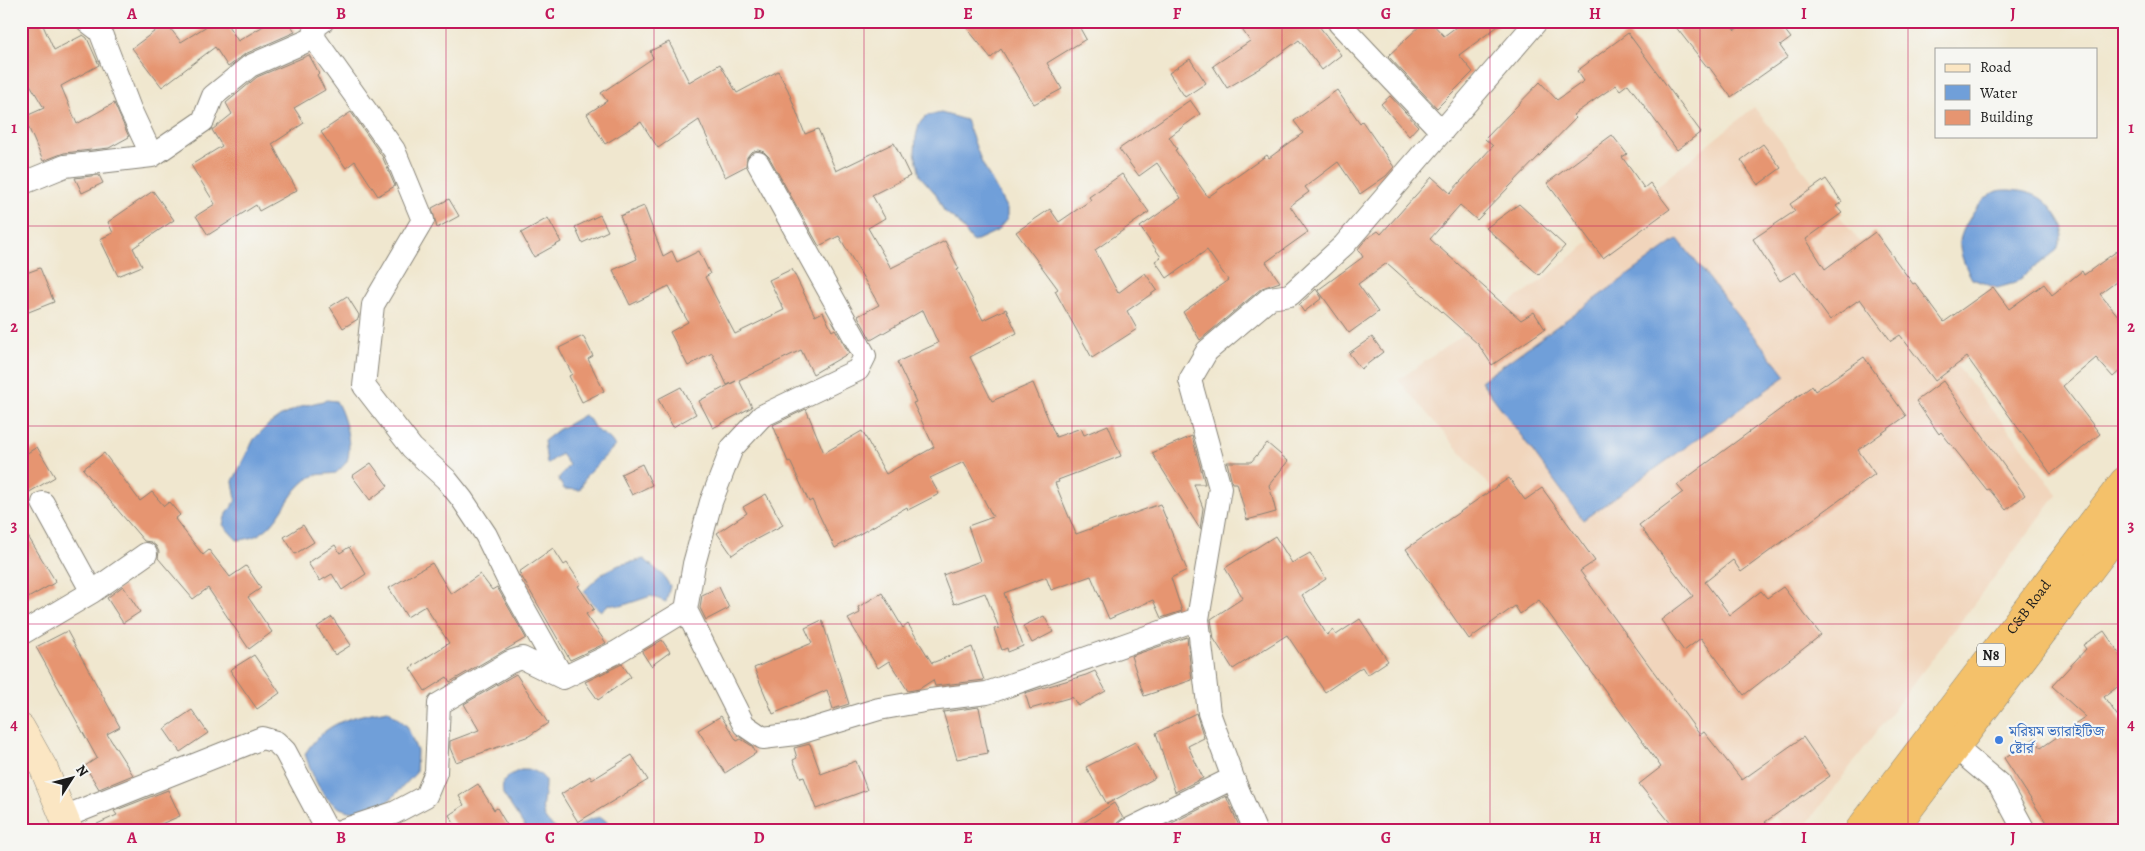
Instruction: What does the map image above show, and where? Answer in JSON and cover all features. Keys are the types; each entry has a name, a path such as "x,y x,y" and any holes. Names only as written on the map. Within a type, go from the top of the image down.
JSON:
{"highway":[{"name":"C&B Road","path":"1859,830 2124,481"},
{"name":"C&B Road","path":"1892,830 2124,525"}],"main road":[{"path":"21,728 44,769 67,824"}],"street":[{"path":"87,21 100,31 130,109 152,156"},
{"path":"1255,830 1209,713 1198,619 1220,488 1190,380 1207,351 1270,298 1290,295 1344,245 1537,21"},
{"path":"1340,23 1442,132"},
{"path":"21,184 65,166 152,156 203,120 213,96 250,66 319,30 394,150 423,220 373,305 364,386 412,448 446,478 462,499 486,535 509,582 563,678"},
{"path":"758,163 865,356 858,370 762,416 732,448 712,502 699,546 686,610 744,725 762,738 796,734 879,709 986,693 1198,619"},
{"path":"43,503 92,592"},
{"path":"21,634 92,592 146,554"},
{"path":"563,678 617,652 686,610"},
{"path":"343,830 394,822 426,796 436,772 439,704 510,662 522,658 563,678"},
{"path":"67,824 262,738 276,742 285,751 326,828 331,830"},
{"path":"1955,747 1999,784 2024,830"},
{"path":"1128,830 1233,778"}],"shaded area":[{"path":"1754,107 1990,408 2027,452 2057,495 1802,830 1787,830 1398,380 1544,279"}],"water":[{"path":"941,113 966,120 982,163 1007,209 1007,219 997,231 973,242 958,222 944,211 936,194 920,176 915,152 919,124 926,116"},
{"path":"2009,190 2029,193 2042,200 2053,211 2064,228 2057,250 2015,283 1997,288 1972,279 1965,266 1960,241 1969,220 1986,198 1997,191"},
{"path":"1678,239 1786,376 1583,520 1481,381"},
{"path":"327,400 336,401 345,421 349,447 346,463 336,473 316,475 305,481 296,490 274,522 264,531 252,537 237,540 223,525 225,517 236,500 233,481 254,439 268,425 281,416 302,406"},
{"path":"584,415 615,446 586,476 580,490 564,489 558,479 569,465 561,454 547,464 544,441 558,430"},
{"path":"644,559 663,575 670,586 666,602 651,596 621,606 609,604 601,611 592,603 584,591 603,573 619,565"},
{"path":"388,710 407,726 417,751 416,773 392,798 376,810 361,812 339,808 331,802 318,785 305,754 321,734 331,727 352,718"},
{"path":"521,770 534,771 545,780 543,813 550,824 558,830 527,830 503,794 502,789 506,779"},
{"path":"601,817 610,824 610,830 571,830 590,819"}],"building":[{"path":"21,21 41,21 54,50 83,35 87,38 99,65 61,86 77,124 114,103 129,137 109,148 64,153 43,161 24,117 44,108 21,69"},
{"path":"215,21 225,21 238,41 272,21 289,21 295,32 245,54 228,67 215,47 162,87 132,48 166,23 181,42"},
{"path":"961,21 1076,21 1086,39 1047,63 1062,89 1034,104 1001,49 991,58"},
{"path":"1236,21 1325,21 1319,26 1341,55 1322,70 1299,40 1261,68 1227,88 1213,66 1250,41"},
{"path":"1425,21 1430,21 1444,36 1464,21 1505,21 1459,55 1473,72 1437,108 1388,56"},
{"path":"1671,21 1728,21 1735,30 1747,21 1762,21 1767,28 1778,21 1791,38 1780,46 1788,57 1731,97"},
{"path":"1628,33 1701,132 1677,150 1628,84 1620,90 1616,85 1573,115 1576,118 1477,220 1460,205 1430,239 1521,320 1534,312 1545,329 1492,365 1478,344 1387,263 1358,284 1378,312 1349,333 1318,290 1363,257 1358,249 1366,239 1378,231 1381,234 1432,177 1450,193 1493,146 1485,139 1540,82 1557,100 1584,81 1577,71"},
{"path":"669,42 689,82 720,64 737,93 778,71 788,90 805,134 818,129 836,171 894,143 910,176 872,195 885,218 868,228 891,268 945,241 959,269 957,270 983,320 1006,309 1017,333 970,357 992,401 1033,383 1056,437 1081,428 1084,435 1108,425 1121,456 1058,480 1059,482 1055,483 1076,534 1160,504 1187,570 1171,578 1182,611 1161,618 1153,600 1109,619 1091,576 1051,590 1046,577 1004,593 1023,646 1008,652 1007,648 1002,650 994,629 999,628 985,593 954,604 943,575 980,561 968,526 993,517 964,462 930,478 939,494 908,510 907,507 835,548 812,500 809,502 790,461 788,462 773,425 806,409 824,453 862,431 886,474 934,447 913,403 916,402 897,362 938,343 923,310 871,340 858,316 879,305 839,236 819,246 769,157 764,152 758,150 751,152 747,157 746,166 725,177 699,120 658,148 641,122 605,144 587,114 607,101 601,93 653,58 650,51"},
{"path":"309,55 319,73 317,75 325,90 294,108 304,123 272,144 297,190 259,211 256,205 208,235 196,216 215,204 191,165 222,146 212,130 232,114 226,103 257,77"},
{"path":"1190,59 1206,83 1185,97 1169,73"},
{"path":"1337,90 1360,123 1362,121 1394,167 1386,176 1360,194 1338,162 1305,187 1309,192 1290,206 1308,232 1266,262 1280,282 1262,288 1200,340 1183,312 1228,280 1207,250 1167,278 1155,261 1161,257 1140,227 1181,198 1157,163 1139,176 1119,149 1190,100 1200,114 1169,137 1177,149 1175,150 1208,197 1267,155 1269,158 1303,133 1294,121"},
{"path":"1390,96 1418,126 1409,136 1381,104"},
{"path":"351,112 382,156 395,186 378,196 355,161 346,168 321,132"},
{"path":"1612,135 1627,154 1622,157 1644,188 1650,183 1670,209 1603,258 1547,183"},
{"path":"1763,144 1781,168 1758,185 1741,160"},
{"path":"1122,174 1149,212 1095,250 1118,293 1145,273 1157,290 1127,311 1137,329 1092,358 1055,291 1058,289 1016,232 1050,209 1059,222 1091,200 1089,197"},
{"path":"99,175 103,183 82,193 75,178"},
{"path":"1826,179 1842,202 1836,206 1842,213 1806,239 1825,269 1875,232 1944,322 1993,287 2009,309 2044,284 2052,295 2082,271 2084,275 2124,246 2124,276 2100,294 2124,323 2124,367 2113,377 2096,358 2063,386 2100,434 2051,474 1967,357 1935,381 1900,335 1891,341 1860,299 1830,320 1795,272 1780,281 1753,239 1795,211 1790,204"},
{"path":"153,191 174,220 133,248 142,266 118,276 100,239 113,233 108,222"},
{"path":"449,199 459,216 437,228 432,208"},
{"path":"1519,204 1565,246 1539,275 1486,228"},
{"path":"644,206 663,256 672,251 677,262 699,251 710,274 705,277 735,334 784,310 769,280 792,269 815,316 823,312 832,331 835,329 849,353 813,374 801,350 739,380 752,407 713,428 699,401 736,381 727,385 712,353 688,366 670,332 688,322 669,286 630,305 613,270 637,259 620,216"},
{"path":"600,215 608,231 582,243 575,227"},
{"path":"548,218 561,242 534,257 521,233"},
{"path":"40,268 54,302 21,315 21,275"},
{"path":"1316,289 1322,298 1304,312 1299,305"},
{"path":"347,296 359,315 358,319 343,328 330,307"},
{"path":"583,336 593,356 588,359 604,391 582,402 569,376 572,374 559,348"},
{"path":"1372,337 1383,352 1361,369 1349,353"},
{"path":"1864,357 1906,416 1858,450 1875,474 1741,572 1733,560 1705,582 1730,615 1761,591 1767,598 1783,587 1821,635 1744,695 1701,638 1684,651 1661,620 1693,596 1639,525 1683,492 1677,485 1812,386 1815,391"},
{"path":"1943,381 2025,495 2006,510 1989,489 1987,490 1941,432 1939,434 1916,401"},
{"path":"681,387 696,414 673,427 658,399"},
{"path":"1192,436 1205,484 1194,484 1203,508 1200,529 1152,453"},
{"path":"1267,443 1288,461 1269,485 1276,512 1247,520 1237,483 1232,483 1227,462 1251,462"},
{"path":"37,447 55,477 21,497 21,457"},
{"path":"104,453 140,501 152,492 164,506 169,502 180,515 175,519 203,555 209,550 230,577 246,566 261,588 248,597 272,632 249,649 208,588 193,599 158,558 159,552 156,546 151,542 144,541 83,469"},
{"path":"371,463 388,486 370,500 352,476"},
{"path":"642,464 652,485 632,495 621,474"},
{"path":"1509,478 1525,500 1542,488 1595,561 1580,571 1700,735 1704,732 1742,780 1803,737 1830,776 1765,822 1774,830 1676,830 1639,784 1661,767 1539,600 1520,614 1515,606 1469,639 1406,549"},
{"path":"766,494 783,525 749,543 732,555 717,533 747,513 743,507"},
{"path":"21,525 56,582 28,598 21,587"},
{"path":"303,525 314,542 295,554 284,537"},
{"path":"1275,536 1292,563 1310,553 1326,579 1302,595 1327,635 1333,630 1336,635 1360,619 1388,661 1367,675 1362,667 1325,692 1287,635 1233,669 1214,639 1211,619 1243,598 1225,568"},
{"path":"335,545 340,553 349,547 366,574 342,590 332,574 320,581 308,563"},
{"path":"553,548 564,565 567,563 581,584 578,586 594,609 586,614 606,643 570,660 519,572"},
{"path":"432,563 451,594 480,574 492,590 497,587 526,638 450,682 447,677 425,691 410,668 449,643 425,606 407,617 389,588"},
{"path":"123,586 140,612 123,623 107,598"},
{"path":"719,587 729,608 706,620 700,608 702,595"},
{"path":"882,593 903,628 908,624 932,663 972,647 984,680 935,686 933,680 919,689 908,691 889,661 878,668 848,619 860,613 858,607"},
{"path":"1044,616 1053,632 1032,643 1023,626"},
{"path":"332,617 351,645 335,655 317,627"},
{"path":"822,620 849,704 833,709 827,690 773,714 754,668 812,643 805,628"},
{"path":"67,631 120,727 107,734 133,775 99,789 85,766 97,758 36,647"},
{"path":"2104,631 2124,660 2124,682 2104,697 2124,725 2124,830 2051,830 2004,758 2035,738 2041,748 2086,717 2052,686 2086,649 2083,645"},
{"path":"1187,637 1192,680 1144,696 1131,656"},
{"path":"662,640 670,652 651,666 642,652"},
{"path":"254,655 280,693 257,709 230,670"},
{"path":"622,664 631,677 598,700 585,682"},
{"path":"1095,671 1106,691 1078,706 1072,697 1030,709 1025,693"},
{"path":"516,674 548,723 529,736 456,762 450,748 450,741 479,730 464,704"},
{"path":"979,707 988,753 957,759 943,712"},
{"path":"192,710 208,733 180,752 164,729"},
{"path":"1196,713 1204,738 1188,746 1203,778 1175,792 1156,733"},
{"path":"721,716 737,741 741,739 752,746 756,753 725,773 698,730"},
{"path":"1135,742 1155,778 1107,804 1086,767"},
{"path":"810,744 821,774 856,761 867,790 816,809 804,777 801,778 793,760 797,758 794,748"},
{"path":"632,755 648,780 578,822 561,794 590,776 592,780"},
{"path":"478,784 494,810 497,808 510,830 458,830 449,815 464,805 459,796"},
{"path":"168,790 180,816 147,830 84,830 117,815 114,811"},
{"path":"1226,796 1239,826 1232,830 1158,830"},
{"path":"1114,803 1123,818 1117,823 1115,830 1072,830"}],"place":[{"name":"মরিয়ম ভ্যারাইটিজ ষ্টোর্র","path":"1999,740"}]}
